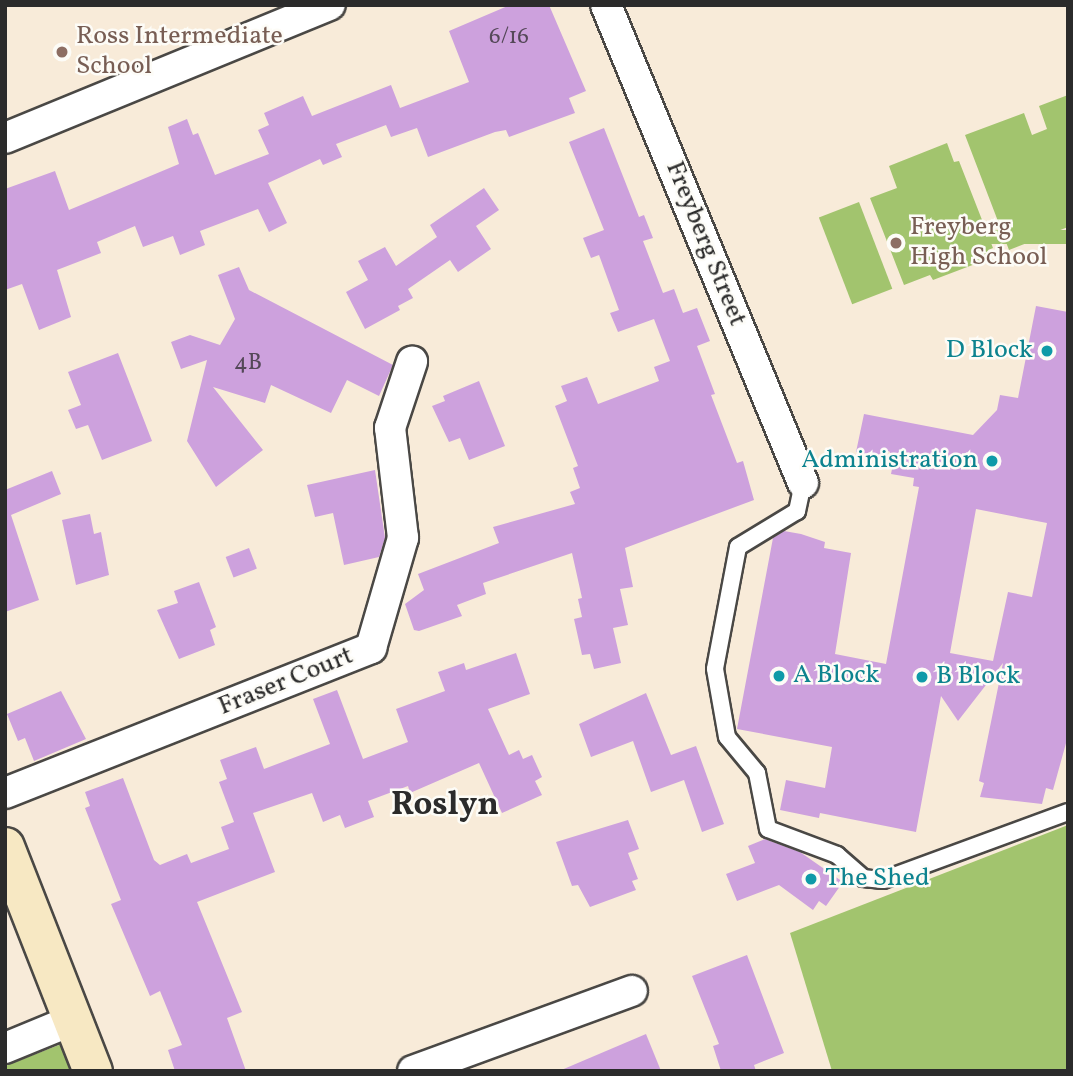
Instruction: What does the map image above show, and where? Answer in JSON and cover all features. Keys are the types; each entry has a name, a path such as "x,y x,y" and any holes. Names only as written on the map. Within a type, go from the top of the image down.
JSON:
{"main road":[{"path":"5,847 93,1071"}],"street":[{"path":"5,138 330,5"},
{"name":"Freyberg Street","path":"606,5 803,484"},
{"name":"Fraser Court","path":"5,793 371,648 403,538 390,428 412,362"},
{"path":"413,1071 632,991"},
{"path":"5,1048 73,1020"}],"lane":[{"path":"803,484 797,511 738,547 715,669 727,737 757,773 768,829 837,855 863,878 883,880 1068,812"}],"green space":[{"path":"1068,95 1068,227 1009,250 965,135 1024,113 1032,135 1047,129 1039,106"},
{"path":"947,143 954,162 959,161 993,248 988,250 991,258 933,280 930,275 904,285 870,198 897,188 889,166"},
{"path":"859,202 892,289 852,304 819,217"},
{"path":"919,230 1068,230 1068,244 919,244"},
{"path":"1068,825 1068,1071 832,1071 790,933"},
{"path":"64,1043 74,1071 5,1071 5,1066"}],"building":[{"path":"510,5 549,5 586,91 569,98 575,113 509,137 506,130 495,132 428,157 417,128 391,137 386,125 336,144 342,157 323,165 320,159 268,183 287,223 269,232 258,209 200,231 205,245 180,255 173,236 143,247 135,226 97,242 101,253 57,270 71,317 39,330 22,284 5,290 5,189 55,171 69,210 179,164 168,127 187,119 193,135 198,133 215,175 269,154 258,130 269,125 264,113 303,96 312,116 391,85 400,108 469,82 449,31"},
{"path":"604,128 639,217 644,215 653,238 643,241 663,293 674,289 683,313 697,308 710,341 697,346 715,394 711,395 737,463 743,461 754,500 625,548 633,587 620,589 628,625 613,628 621,663 594,669 590,654 582,655 574,619 582,617 578,599 582,598 572,553 483,583 486,594 457,605 462,616 419,631 414,630 405,604 424,590 418,574 499,543 493,527 575,504 570,492 580,488 573,468 578,466 555,406 567,401 561,386 587,377 598,404 659,381 654,367 670,361 654,319 618,332 610,313 619,310 599,255 591,258 583,238 604,230 569,142"},
{"path":"484,188 499,210 476,226 491,249 458,272 450,260 408,289 413,298 398,306 400,310 365,329 346,292 368,280 358,261 385,247 396,266 437,237 430,225"},
{"path":"239,267 249,290 393,365 379,396 347,380 331,413 271,385 265,403 213,387 263,450 216,487 187,441 207,360 181,369 171,342 190,335 220,345 235,319 218,275"},
{"path":"1036,306 1068,312 1068,736 1053,790 1046,788 1042,804 980,797 984,783 979,781 1003,663 958,721 941,696 916,832 820,813 819,818 780,810 786,780 825,788 832,747 737,729 773,538 784,531 801,534 825,542 824,548 851,553 835,654 886,664 919,487 913,486 914,478 891,474 894,459 889,451 875,456 856,452 864,414 973,435 997,410 1000,395 1018,398","holes":["976,509 1047,523 1032,597 1008,592 993,661 950,653"]},
{"path":"118,353 152,441 102,460 88,425 76,429 68,410 81,405 68,372"},
{"path":"479,381 505,446 469,460 460,438 449,442 432,406 445,401 443,396"},
{"path":"375,470 385,538 379,557 344,565 333,513 315,517 307,485"},
{"path":"52,471 61,494 11,515 39,600 5,612 5,490"},
{"path":"90,514 94,534 101,532 109,575 76,585 62,520"},
{"path":"249,548 257,569 234,577 226,557"},
{"path":"199,582 216,627 210,630 215,645 179,659 157,610 178,603 174,591"},
{"path":"516,653 530,694 488,709 509,755 519,750 523,759 532,755 542,777 535,781 542,795 502,813 479,763 410,793 408,786 368,801 374,817 345,828 340,815 323,822 312,793 253,813 275,872 197,902 242,1012 227,1018 246,1071 175,1071 168,1050 182,1045 160,991 150,996 111,904 121,900 85,808 90,806 85,792 123,778 154,860 160,865 187,854 191,863 229,849 221,827 234,822 219,782 227,779 220,760 256,747 264,769 330,744 313,699 337,690 363,759 408,742 396,709 445,691 438,672 464,663 466,670"},
{"path":"61,691 86,739 34,761 25,738 18,741 7,714"},
{"path":"646,693 671,755 696,746 724,824 702,832 684,780 651,792 633,741 591,757 579,724"},
{"path":"628,820 639,849 628,853 638,879 632,881 636,890 590,907 578,885 572,886 556,842"},
{"path":"765,839 800,852 843,882 826,906 819,901 813,910 779,885 737,901 726,874 755,863 748,846"},
{"path":"747,955 784,1053 754,1065 756,1071 721,1071 713,1046 719,1044 692,976"},
{"path":"646,1034 661,1071 559,1071"}],"place":[{"name":"Ross Intermediate School","path":"62,52"},
{"name":"Freyberg High School","path":"896,243"},
{"name":"D Block","path":"1047,351"},
{"name":"Administration","path":"992,461"},
{"name":"A Block","path":"779,676"},
{"name":"B Block","path":"922,677"},
{"name":"The Shed","path":"811,879"}],"district":[{"name":"Roslyn","path":"445,807"}]}
